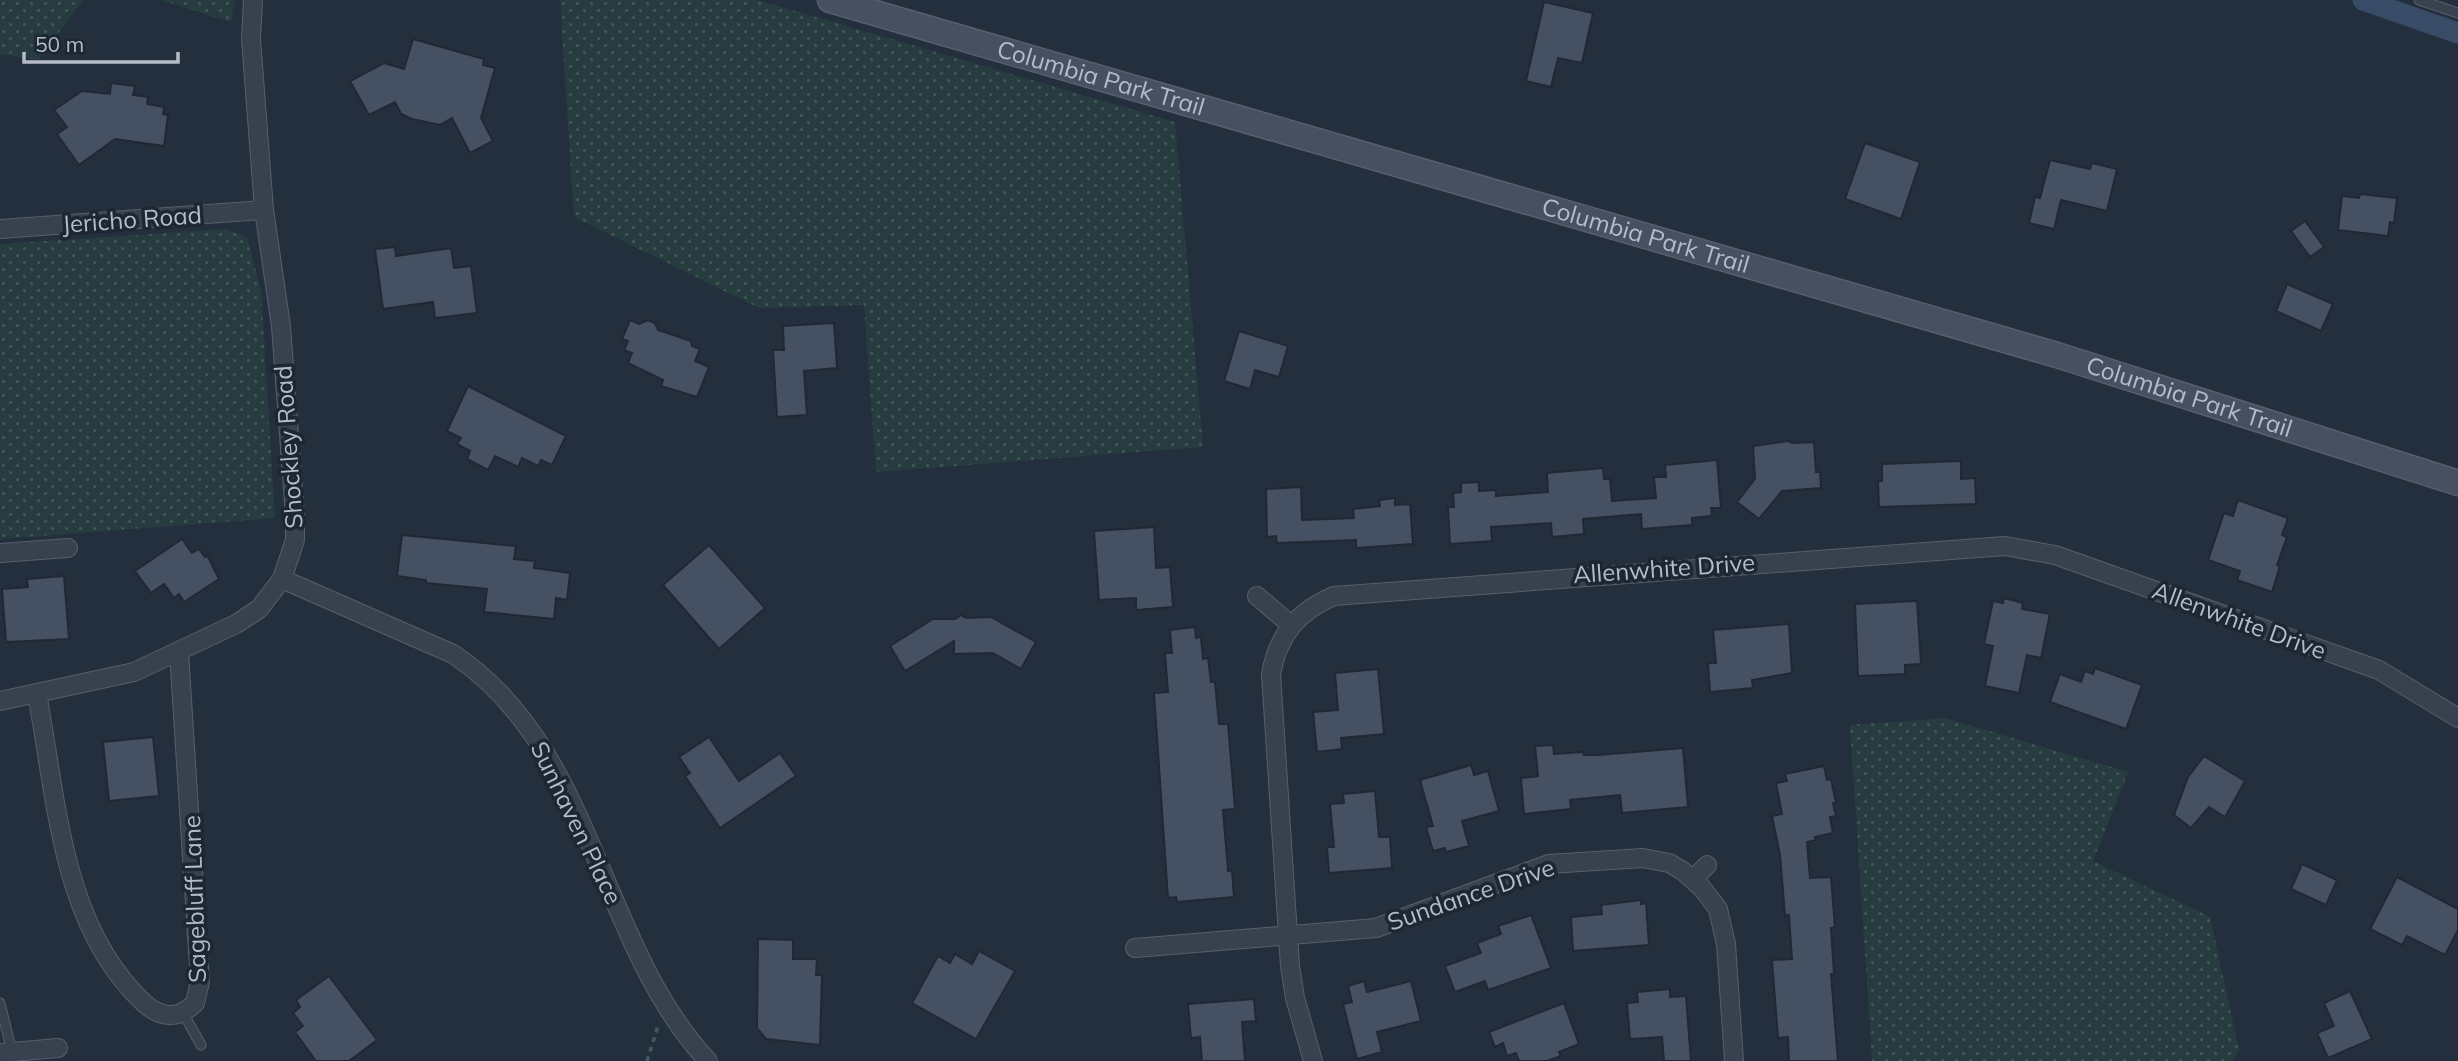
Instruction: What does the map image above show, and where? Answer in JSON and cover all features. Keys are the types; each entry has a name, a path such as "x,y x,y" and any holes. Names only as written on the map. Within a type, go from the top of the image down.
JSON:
{"main road":[{"name":"Columbia Park Trail","path":"830,0 2057,355 2458,483"}],"street":[{"name":"Shockley Road","path":"0,701 134,672 236,624 259,609 282,579 295,540 295,516 281,326 264,210 251,39 253,0"},
{"name":"Jericho Road","path":"0,229 264,210"},
{"name":"Allenwhite Drive","path":"1313,1061 1295,998 1270,693 1273,661 1291,625 1321,602 1355,592 2005,546 2055,555 2379,670 2458,718"},
{"path":"0,553 68,548"},
{"name":"Sunhaven Place","path":"282,579 453,654 473,667 495,689 548,754 628,932 666,1004 689,1040 708,1061"},
{"path":"1257,596 1291,625"},
{"name":"Sagebluff Lane","path":"37,694 68,860 87,924 111,968 128,988 159,1014 167,1017 183,1013 195,1003 200,982 179,652"},
{"name":"Sundance Drive","path":"1135,948 1376,928 1549,864 1643,858 1669,863 1694,879 1712,898 1724,925 1734,1061"},
{"path":"1694,879 1707,865"},
{"path":"6,1053 58,1048"}],"lane":[{"path":"2419,0 2458,13"},
{"path":"0,1003 6,1053"},
{"path":"183,1013 201,1045"}],"path":[{"path":"647,1061 666,1004"}],"green space":[{"path":"0,0 83,0 38,60 0,54"},
{"path":"161,0 235,0 231,22"},
{"path":"560,0 758,0 1175,122 1203,447 876,472 864,305 759,308 574,217"},
{"path":"225,229 247,237 261,291 275,518 0,539 0,244"},
{"path":"1945,718 2128,772 2093,861 2210,917 2239,1050 2232,1061 1872,1061 1850,725"}],"building":[{"path":"1544,2 1593,13 1582,63 1558,58 1551,87 1526,81"},
{"path":"413,39 484,59 483,65 495,68 481,118 493,141 470,153 452,118 440,125 412,119 401,114 395,102 369,115 350,81 384,63 404,69"},
{"path":"111,83 135,86 133,95 148,97 147,104 164,107 163,114 168,115 164,146 115,139 79,165 57,134 67,127 54,110 82,91 110,94"},
{"path":"1865,143 1920,162 1901,219 1845,199"},
{"path":"2050,160 2090,169 2092,163 2117,169 2107,211 2061,200 2054,229 2029,223 2035,197 2040,198"},
{"path":"2360,194 2397,198 2394,223 2390,222 2388,236 2338,230 2342,196 2359,198"},
{"path":"2305,221 2324,247 2310,257 2291,231"},
{"path":"395,247 396,256 451,248 454,268 471,266 477,313 435,318 433,302 383,309 375,249"},
{"path":"2287,284 2333,304 2321,331 2276,311"},
{"path":"630,320 639,324 648,320 655,323 658,330 691,341 692,346 700,349 695,361 709,367 697,397 661,386 663,380 628,363 632,353 624,350 628,341 622,339"},
{"path":"834,323 837,368 804,371 807,415 777,417 773,350 784,350 783,326"},
{"path":"1239,331 1288,346 1279,377 1255,370 1250,389 1224,381"},
{"path":"468,386 566,436 552,465 541,460 538,466 522,458 518,467 495,456 488,470 467,459 470,451 457,444 461,438 447,431"},
{"path":"1788,441 1814,442 1816,472 1820,472 1821,488 1782,491 1759,519 1737,502 1755,479 1753,446"},
{"path":"1717,460 1721,508 1711,508 1712,516 1692,518 1692,525 1642,529 1641,514 1583,519 1584,534 1552,537 1551,523 1491,527 1492,541 1450,544 1448,507 1454,507 1453,493 1461,492 1461,483 1479,482 1479,491 1496,490 1496,496 1548,492 1547,473 1603,468 1604,479 1610,479 1612,501 1656,498 1654,477 1666,477 1665,465"},
{"path":"1961,461 1961,479 1975,478 1976,504 1879,507 1878,481 1882,481 1882,464"},
{"path":"1301,487 1302,520 1354,518 1353,509 1380,506 1379,500 1395,498 1395,505 1410,504 1413,544 1356,548 1356,540 1277,543 1276,536 1267,537 1266,489"},
{"path":"2238,500 2288,518 2282,535 2287,537 2277,565 2280,566 2272,592 2237,580 2240,571 2208,560 2224,513 2233,516"},
{"path":"1154,527 1156,568 1170,567 1173,607 1136,610 1136,598 1099,600 1094,531"},
{"path":"402,535 516,546 514,559 535,561 534,568 570,573 567,600 556,598 554,619 484,612 487,589 426,583 426,580 397,576"},
{"path":"182,539 192,553 199,549 205,557 207,555 219,579 184,602 179,594 174,598 164,584 151,593 135,571"},
{"path":"709,545 765,608 719,649 663,585"},
{"path":"64,576 69,639 6,642 2,589 28,587 27,579"},
{"path":"2004,598 2023,603 2022,609 2050,614 2041,658 2027,655 2019,693 1985,686 1993,646 1984,644 1993,601 2003,603"},
{"path":"1917,601 1921,664 1905,665 1905,674 1858,676 1855,604"},
{"path":"961,615 966,618 991,617 1036,642 1021,669 993,653 954,654 954,641 905,671 890,646 933,619 955,619"},
{"path":"1789,624 1792,673 1752,680 1753,688 1710,692 1708,663 1716,663 1713,630"},
{"path":"1195,627 1196,638 1201,637 1203,659 1208,658 1211,682 1215,682 1219,724 1228,724 1235,809 1223,810 1228,871 1232,870 1234,897 1177,902 1176,897 1168,898 1154,693 1168,692 1165,653 1172,653 1170,630"},
{"path":"2095,668 2142,685 2126,729 2050,702 2060,674 2081,682 2085,671 2093,674"},
{"path":"1378,669 1384,734 1341,738 1342,749 1317,752 1313,712 1338,710 1335,673"},
{"path":"153,737 159,796 109,801 103,742"},
{"path":"709,737 739,781 780,753 796,776 720,828 685,776 690,773 679,757"},
{"path":"1553,745 1554,754 1583,752 1584,755 1683,748 1688,807 1622,813 1620,795 1570,800 1571,809 1524,814 1521,778 1538,776 1535,746"},
{"path":"2204,756 2245,781 2225,817 2209,807 2191,828 2174,815 2188,777"},
{"path":"1471,765 1474,775 1488,771 1499,811 1462,821 1469,846 1446,852 1445,848 1433,851 1426,827 1433,826 1420,780"},
{"path":"1824,766 1827,780 1831,779 1836,803 1833,803 1836,816 1830,817 1833,833 1815,837 1816,840 1807,842 1810,878 1831,877 1835,927 1831,928 1834,974 1831,974 1838,1061 1789,1061 1788,1037 1778,1038 1772,960 1792,959 1789,915 1785,916 1780,855 1772,816 1782,814 1776,783 1787,781 1785,774"},
{"path":"1375,791 1379,837 1390,837 1392,868 1329,873 1327,847 1334,847 1330,804 1344,803 1343,794"},
{"path":"2302,864 2337,880 2326,905 2291,889"},
{"path":"2397,877 2458,909 2458,930 2445,955 2407,936 2402,945 2370,929"},
{"path":"1641,900 1641,904 1646,903 1649,945 1573,951 1571,917 1602,914 1601,905"},
{"path":"1531,915 1551,968 1488,990 1485,981 1455,992 1445,966 1481,953 1477,943 1501,934 1498,926"},
{"path":"758,939 793,940 793,959 817,959 816,975 822,975 820,1045 766,1039 757,1028"},
{"path":"979,951 1015,971 976,1039 912,1003 938,956 950,963 955,954 972,964"},
{"path":"329,976 377,1040 349,1061 316,1061 295,1032 303,1026 293,1013 300,1007 296,1000"},
{"path":"1364,981 1367,992 1411,981 1421,1021 1377,1032 1382,1052 1357,1059 1343,1004 1352,1002 1348,986"},
{"path":"1670,989 1670,997 1686,996 1691,1061 1664,1061 1662,1037 1630,1039 1627,1003 1638,1002 1637,992"},
{"path":"2350,991 2372,1039 2328,1058 2317,1033 2334,1026 2324,1003"},
{"path":"1254,999 1256,1021 1242,1022 1245,1061 1202,1061 1200,1037 1191,1038 1188,1004"},
{"path":"1564,1003 1579,1044 1559,1052 1561,1056 1547,1061 1519,1061 1516,1053 1507,1056 1503,1043 1495,1047 1489,1032"}],"waterway":[{"path":"2363,0 2458,33"}]}
